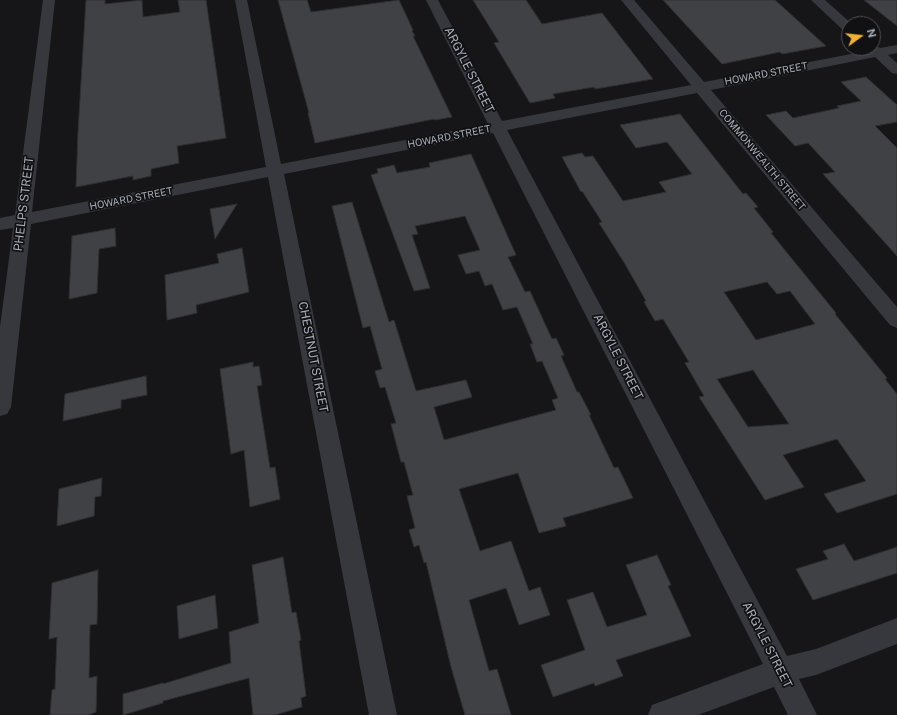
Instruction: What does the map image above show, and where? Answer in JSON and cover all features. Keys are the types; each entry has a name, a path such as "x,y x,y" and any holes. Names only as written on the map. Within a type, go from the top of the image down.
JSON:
{"street":[{"name":"PHELPS STREET","path":"0,407 49,0"},
{"name":"CHESTNUT STREET","path":"241,0 383,715"},
{"name":"ARGYLE STREET","path":"432,0 803,715"},
{"name":"COMMONWEALTH STREET","path":"626,0 897,320"},
{"path":"817,0 841,21"},
{"name":"HOWARD STREET","path":"881,50 897,49"},
{"path":"881,55 897,70"},
{"name":"HOWARD STREET","path":"0,224 701,87 847,56"},
{"path":"662,715 780,671 816,662 897,631"}],"building":[{"path":"86,0 105,0 105,4 142,0 143,17 180,12 178,0 206,0 226,138 177,146 179,163 151,169 151,176 133,180 133,176 76,187"},
{"path":"278,0 307,0 311,12 399,0 413,30 412,31 415,36 413,36 452,117 434,119 315,143 309,113"},
{"path":"473,0 526,0 542,24 602,13 653,79 595,89 594,87 553,94 555,98 530,103 494,43 499,42"},
{"path":"663,0 775,0 826,46 782,54 780,52 722,64"},
{"path":"864,0 897,0 897,26"},
{"path":"866,77 897,105 897,122 875,126 897,148 897,256 823,174 835,172 808,143 795,146 766,115 786,111 793,118 839,108 837,106 861,101 841,82"},
{"path":"680,114 743,194 746,193 758,207 754,208 773,232 771,233 887,378 885,379 897,394 897,494 837,513 824,494 866,481 837,439 783,455 804,487 765,500 699,397 704,396 685,363 689,362 663,319 655,321 644,302 646,301 625,264 599,223 602,222 582,191 581,192 562,157 582,153 585,157 593,156 623,201 666,192 659,182 692,174 667,142 636,148 620,125","holes":["767,282 777,294 790,291 815,324 756,340 724,292","753,370 789,424 748,427 717,379"]},
{"path":"471,154 516,255 508,257 525,292 530,291 552,339 556,338 564,355 561,356 577,392 579,392 591,415 589,415 614,468 618,467 633,498 563,518 566,526 539,533 518,473 459,489 480,551 511,541 529,591 540,587 550,615 519,625 506,588 469,600 489,671 497,669 511,715 465,715 451,667 426,562 424,563 419,545 414,547 409,530 415,528 407,496 413,495 404,462 401,462 391,424 396,423 385,387 380,388 375,371 382,369 370,326 363,328 332,206 352,202 389,322 394,320 416,391 466,380 472,397 434,407 444,440 556,410 552,400 558,398 542,361 537,362 530,344 533,344 517,307 503,310 492,284 485,286 479,271 466,274 458,255 480,250 465,216 415,226 418,234 412,235 430,288 414,291 371,175 378,173 377,169 394,165 397,173 430,167 429,163"},
{"path":"237,204 215,239 210,209"},
{"path":"115,228 116,246 99,249 97,293 69,299 72,236"},
{"path":"242,248 249,292 196,305 197,313 167,320 165,275 219,263 217,254"},
{"path":"253,362 253,367 259,366 262,385 257,386 270,468 275,467 280,499 250,507 244,450 231,454 220,369"},
{"path":"146,376 147,395 121,400 121,408 63,421 65,394"},
{"path":"102,478 101,496 95,497 94,516 57,526 59,489"},
{"path":"844,544 854,561 897,547 897,573 813,600 796,569 828,559 823,551"},
{"path":"657,555 671,585 668,586 691,636 616,660 623,676 595,686 594,683 553,697 541,665 585,650 567,600 593,592 607,627 647,615 626,565"},
{"path":"283,557 292,613 296,612 301,640 299,641 306,696 301,698 302,707 275,715 253,715 249,678 163,701 163,703 123,715 123,694 163,684 231,663 229,632 259,623 252,565"},
{"path":"98,570 97,624 90,625 89,678 97,676 96,712 88,715 50,715 52,690 55,689 57,637 49,639 52,583"},
{"path":"215,595 218,628 179,639 177,606"}]}
